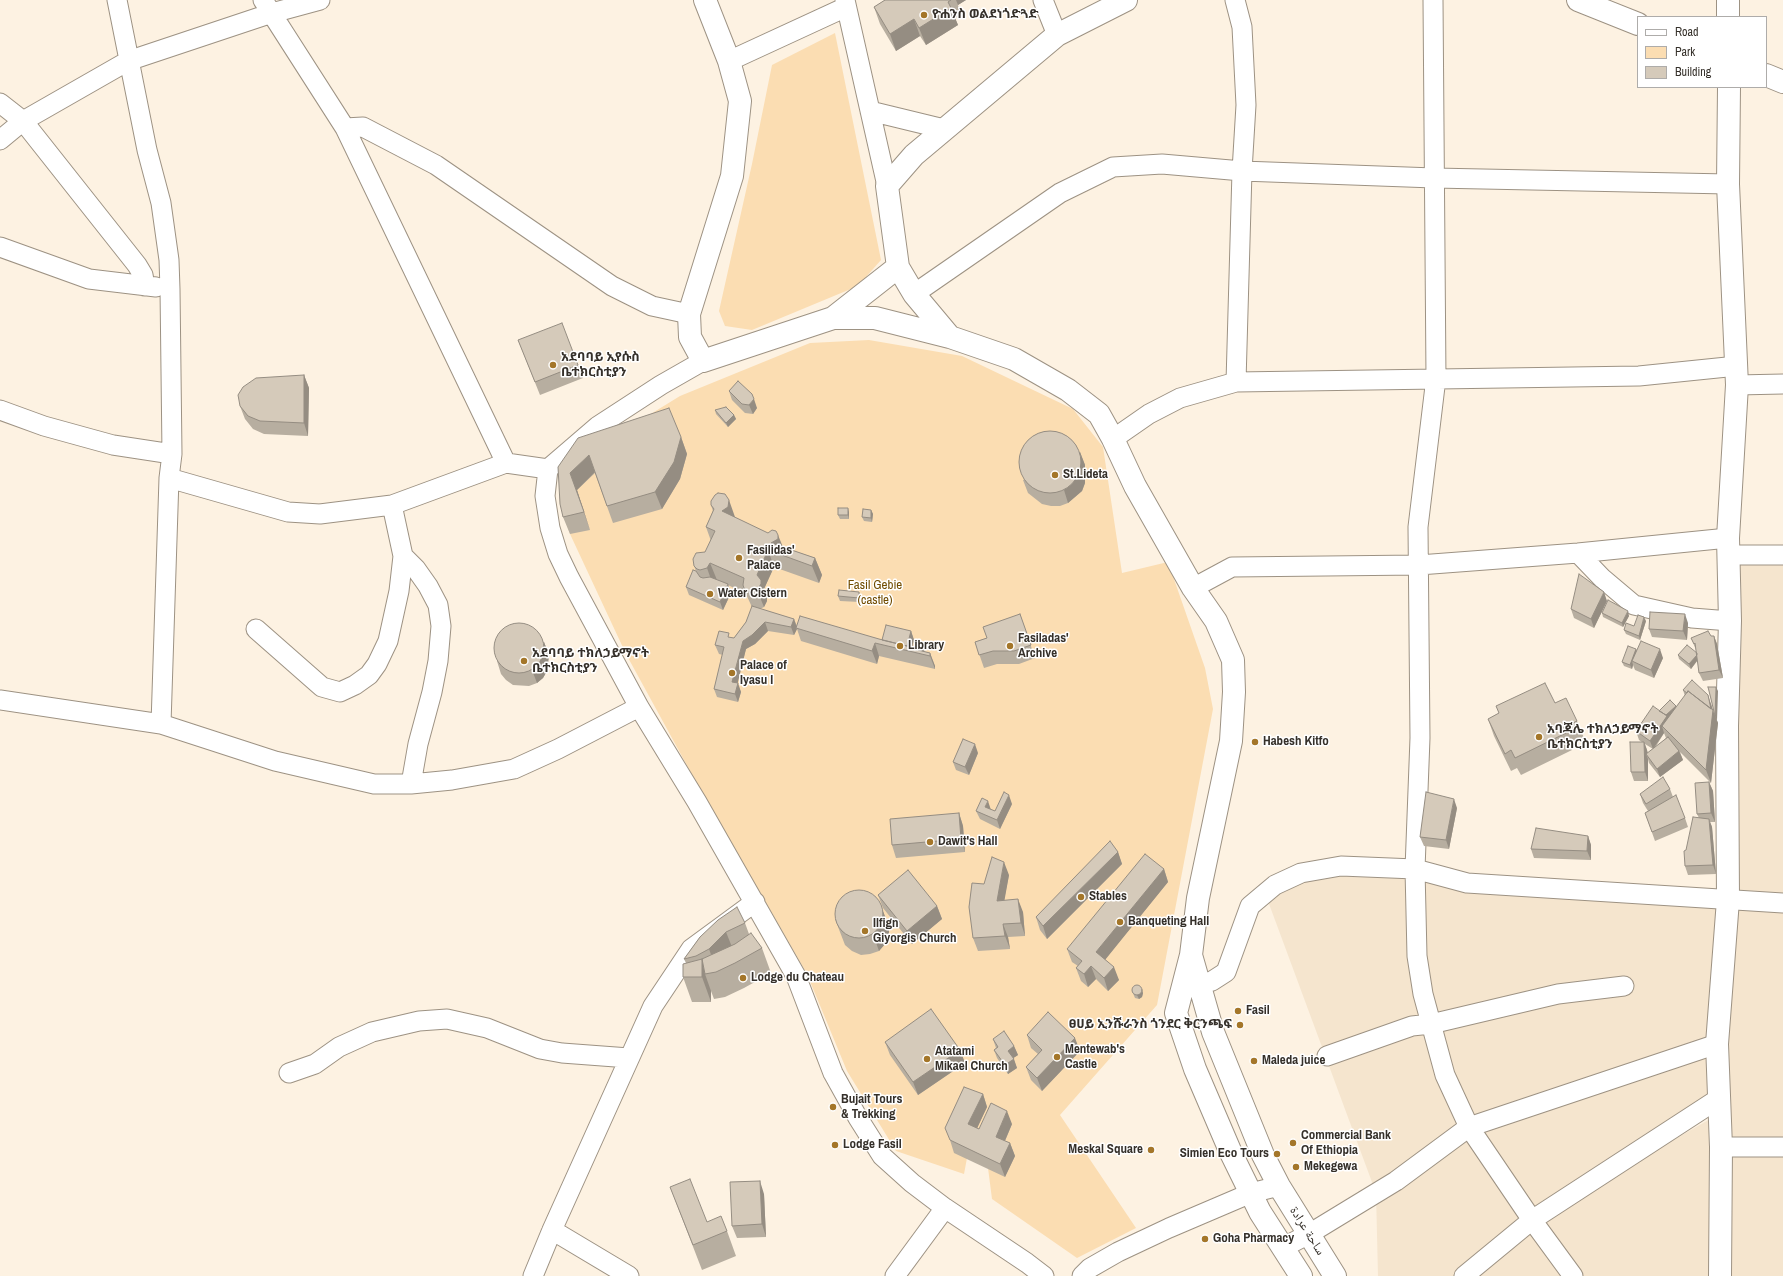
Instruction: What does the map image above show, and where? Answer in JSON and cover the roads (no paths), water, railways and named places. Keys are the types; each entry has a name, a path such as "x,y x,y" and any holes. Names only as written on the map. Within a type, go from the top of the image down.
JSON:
{"street":[{"path":"116,0 147,150 162,204 169,260 172,454 169,478 161,724"},
{"path":"0,140 23,121 128,61 268,7 320,0"},
{"path":"703,360 690,337 689,314 732,176 740,101 730,61 705,0"},
{"path":"1042,0 1057,35"},
{"path":"886,186 914,155 1057,35 1126,0"},
{"path":"1235,0 1242,27 1246,105 1242,171 1236,382"},
{"path":"1433,0 1436,378 1418,527 1420,738 1415,870 1417,956 1423,994 1445,1076 1469,1127 1532,1220 1573,1276"},
{"path":"1578,0 1637,24"},
{"path":"1728,0 1728,16"},
{"path":"730,61 846,3 886,186 898,267 914,294 950,337"},
{"path":"268,7 345,128 506,463"},
{"path":"1767,75 1783,82"},
{"path":"1720,1276 1721,1147 1717,1044 1728,900 1727,726 1730,621 1728,547 1737,375 1728,184 1729,88"},
{"path":"0,103 23,121 137,265 143,275 145,286"},
{"path":"870,111 944,129"},
{"path":"345,128 363,127 436,165 612,286 652,306 689,314"},
{"path":"914,294 1060,193 1113,167 1162,164 1242,171 1434,178 1728,184"},
{"path":"0,247 89,279 170,289"},
{"path":"833,318 898,267"},
{"path":"1044,1276 945,1208 912,1183 882,1156 858,1118 833,1073 796,976 697,802 638,707 569,577 558,554 550,528 545,496 548,468 598,426 703,360 833,318 875,318 950,337 1014,359 1068,390 1099,414 1113,439 1135,486 1193,588 1216,621 1233,660 1234,692 1231,742 1198,898 1191,955 1191,987 1176,1013 1195,1069 1230,1154 1282,1248 1301,1276"},
{"path":"1113,439 1149,414 1180,398 1236,382 1436,378 1737,375 1783,384"},
{"path":"0,410 44,426 113,445 172,454"},
{"path":"169,478 288,512 320,514 392,505 506,463 548,468"},
{"path":"256,629 322,687 340,692 355,685 369,675 377,664 388,641 396,612 403,556 392,505"},
{"path":"1193,588 1232,567 1419,564 1578,553 1728,547 1783,555"},
{"path":"1578,553 1602,578 1634,604 1692,618 1730,621"},
{"path":"403,556 428,586 438,605 441,626 438,661 432,692 418,744 411,784"},
{"path":"0,700 161,724 275,760 374,784 411,784 472,777 514,769 551,752 638,707"},
{"path":"1191,987 1212,982 1226,972 1250,906 1275,885 1302,874 1341,866 1415,870 1467,883 1783,903"},
{"path":"535,1274 552,1230 653,1006 691,949 755,902"},
{"path":"1328,1056 1412,1026 1432,1024 1558,994 1624,986"},
{"name":"ساحة عرادة","path":"1191,987 1224,1059 1263,1155 1279,1186 1335,1276"},
{"path":"289,1073 315,1064 339,1047 372,1032 419,1021 447,1020 487,1028 540,1049 562,1053 629,1058"},
{"path":"1282,1248 1309,1234 1396,1181 1469,1127 1717,1044"},
{"path":"1195,1069 1224,1059"},
{"path":"1464,1276 1532,1220 1718,1100"},
{"path":"1721,1147 1783,1147"},
{"path":"1082,1276 1090,1268 1118,1252 1169,1228 1251,1193 1279,1186"},
{"path":"895,1276 945,1208"},
{"path":"552,1230 629,1276"}],"place":[{"name":"ዮሐንስ ወልደነጎድጓድ","path":"924,15"},
{"name":"አደባባይ ኢየሱስ ቤተክርስቲያን","path":"553,365"},
{"name":"St.Lideta","path":"1055,475"},
{"name":"Fasilidas' Palace","path":"739,558"},
{"name":"Water Cistern","path":"710,594"},
{"name":"Library","path":"900,646"},
{"name":"Fasiladas' Archive","path":"1010,646"},
{"name":"አደባባይ ተክለኃይማኖት ቤተክርስቲያን","path":"524,661"},
{"name":"Palace of Iyasu I","path":"732,673"},
{"name":"አባጃሌ ተክለኃይማኖት ቤተክርስቲያን","path":"1539,737"},
{"name":"Habesh Kitfo","path":"1255,742"},
{"name":"Dawit's Hall","path":"930,842"},
{"name":"Stables","path":"1081,897"},
{"name":"Banqueting Hall","path":"1120,922"},
{"name":"Ilfign Giyorgis Church","path":"865,931"},
{"name":"Lodge du Chateau","path":"743,978"},
{"name":"Fasil","path":"1238,1011"},
{"name":"ፀሀይ ኢንሹራንስ ጎንደር ቅርንጫፍ","path":"1240,1025"},
{"name":"Mentewab's Castle","path":"1057,1057"},
{"name":"Atatami Mikael Church","path":"927,1059"},
{"name":"Maleda juice","path":"1254,1061"},
{"name":"Bujait Tours & Trekking","path":"833,1107"},
{"name":"Commercial Bank Of Ethiopia","path":"1293,1143"},
{"name":"Lodge Fasil","path":"835,1145"},
{"name":"Meskal Square","path":"1151,1150"},
{"name":"Simien Eco Tours","path":"1277,1154"},
{"name":"Mekegewa","path":"1296,1167"},
{"name":"Goha Pharmacy","path":"1205,1239"}],"park label":[{"name":"Fasil Gebie (castle)","path":"875,594"}]}
